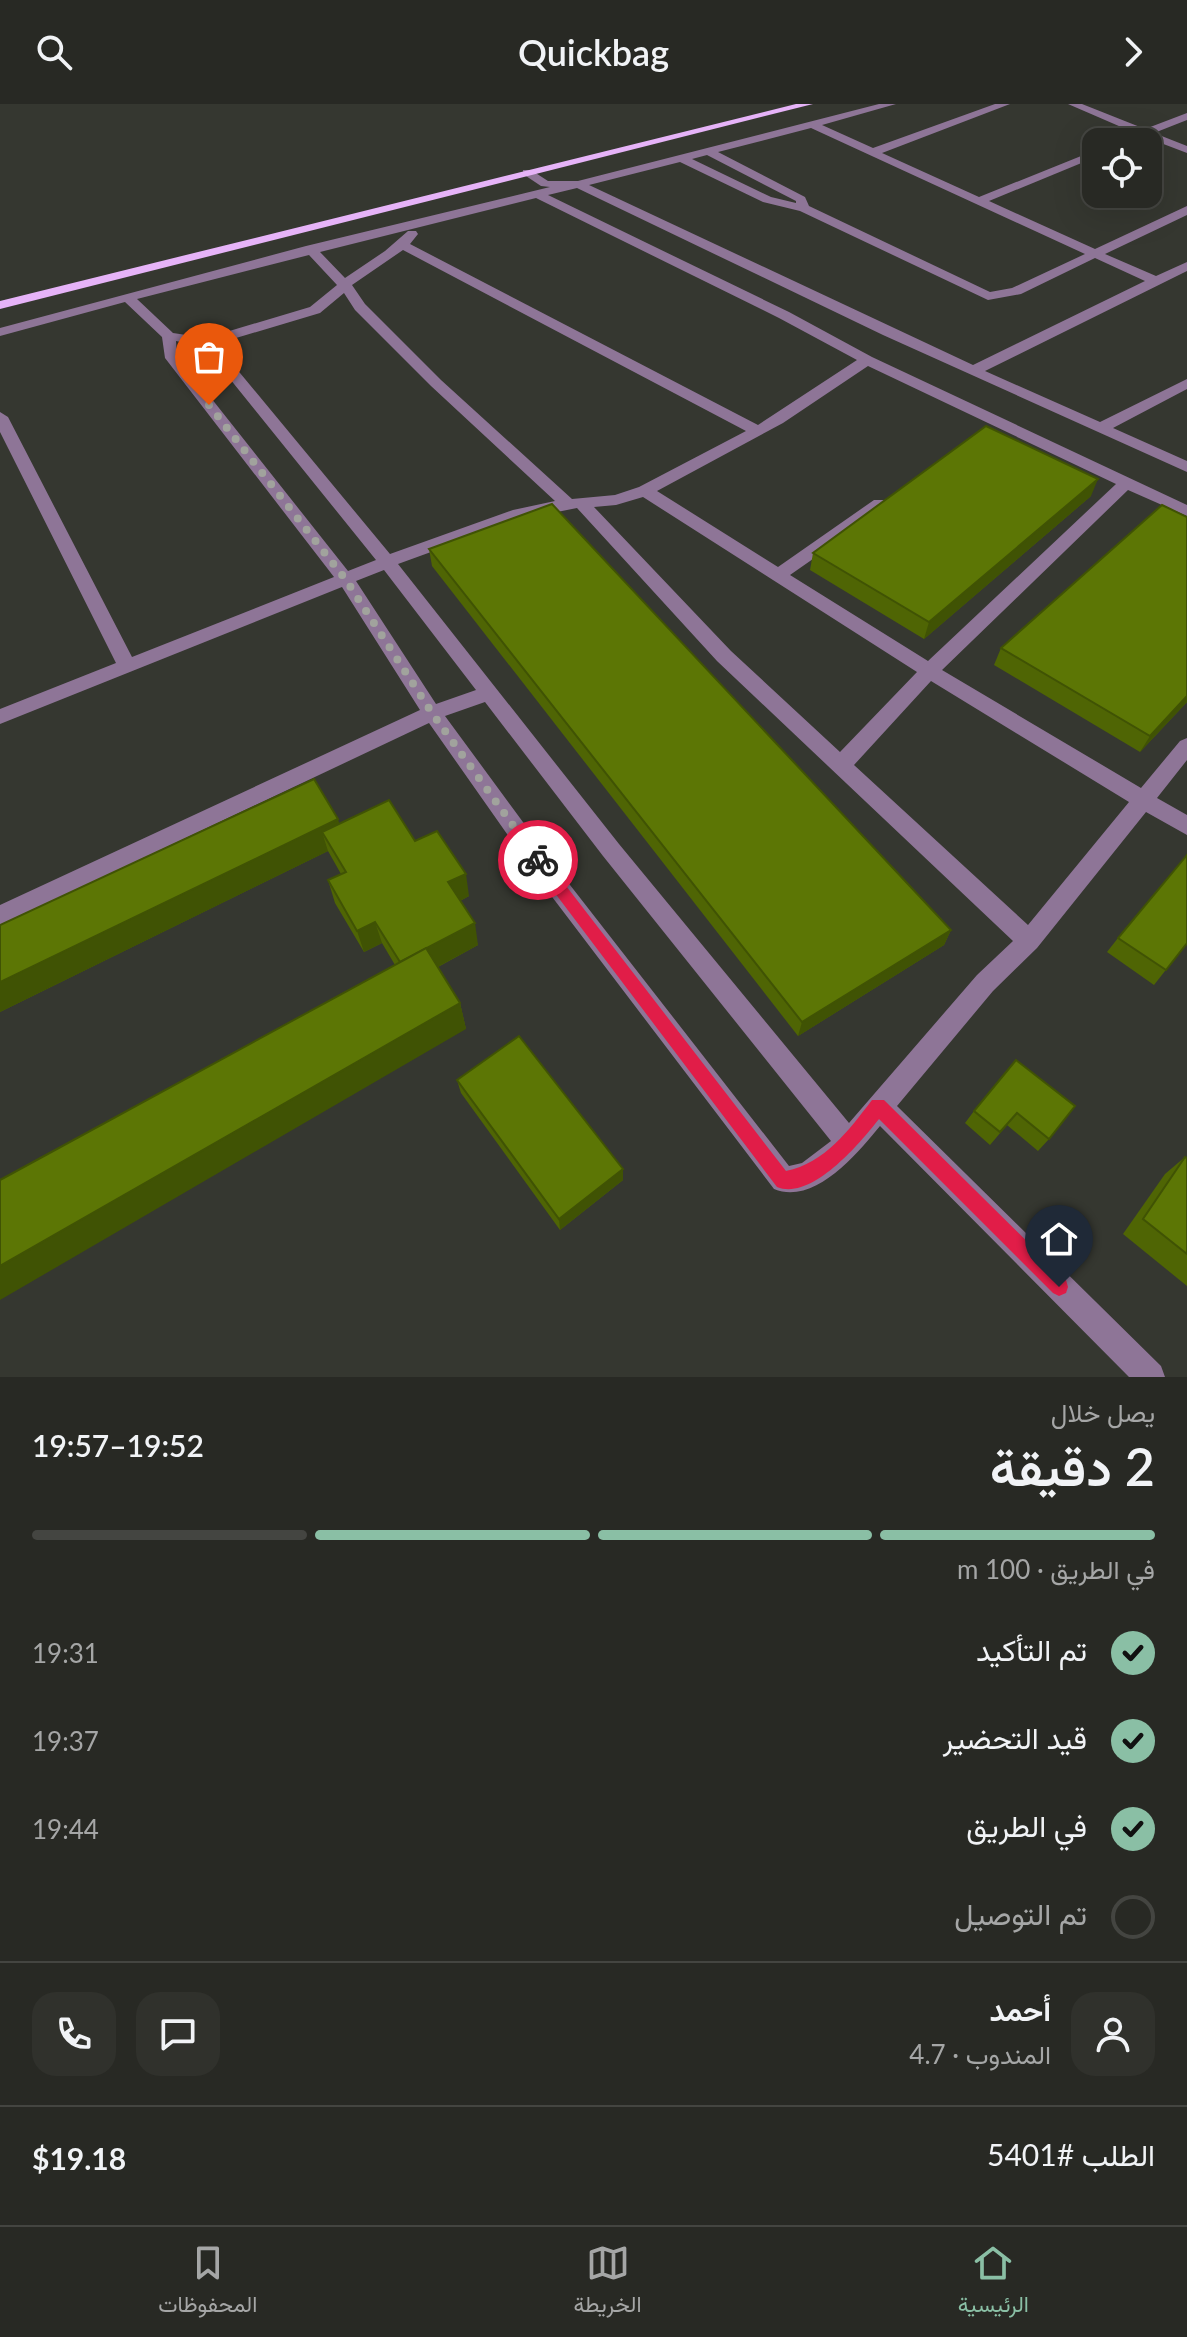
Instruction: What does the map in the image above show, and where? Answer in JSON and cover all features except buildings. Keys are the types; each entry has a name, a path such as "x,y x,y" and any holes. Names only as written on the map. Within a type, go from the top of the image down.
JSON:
{"main road":[{"path":"0,305 808,104"}],"street":[{"path":"0,332 542,189 579,184 683,159 891,104"},
{"path":"873,152 1005,104"},
{"path":"1073,104 1132,128"},
{"path":"1157,128 1187,116"},
{"path":"812,125 1155,281"},
{"path":"1162,140 1187,150"},
{"path":"709,152 789,191 801,199 804,208"},
{"path":"683,159 767,200 804,208 988,296 1016,291 1187,210"},
{"path":"979,201 1082,159"},
{"path":"527,172 542,189 990,424 1187,511"},
{"path":"579,184 652,222 1187,467"},
{"path":"169,345 208,343 315,310 332,301 345,285 403,245 423,221"},
{"path":"403,245 758,431"},
{"path":"310,249 345,285 360,307 436,383 576,505 724,656 1029,941"},
{"path":"973,371 1187,266"},
{"path":"127,297 169,345 346,580 432,713 548,874 783,1180 808,1175 849,1143 985,983 1029,941 1187,746"},
{"path":"208,343 387,562 611,850 849,1143"},
{"path":"0,717 387,562 519,514 645,491 758,431 867,360"},
{"path":"1101,428 1187,383"},
{"path":"0,417 127,666"},
{"path":"841,765 929,671 1126,483"},
{"path":"778,575 900,490"},
{"path":"645,491 929,671 1187,826"},
{"path":"0,916 432,713 489,693"},
{"path":"878,1106 1150,1377"}],"way so far":[{"path":"209,405 346,580 432,713 538,860"}],"route":[{"path":"538,860 783,1180 808,1175 849,1143 878,1106 1059,1287"}]}
